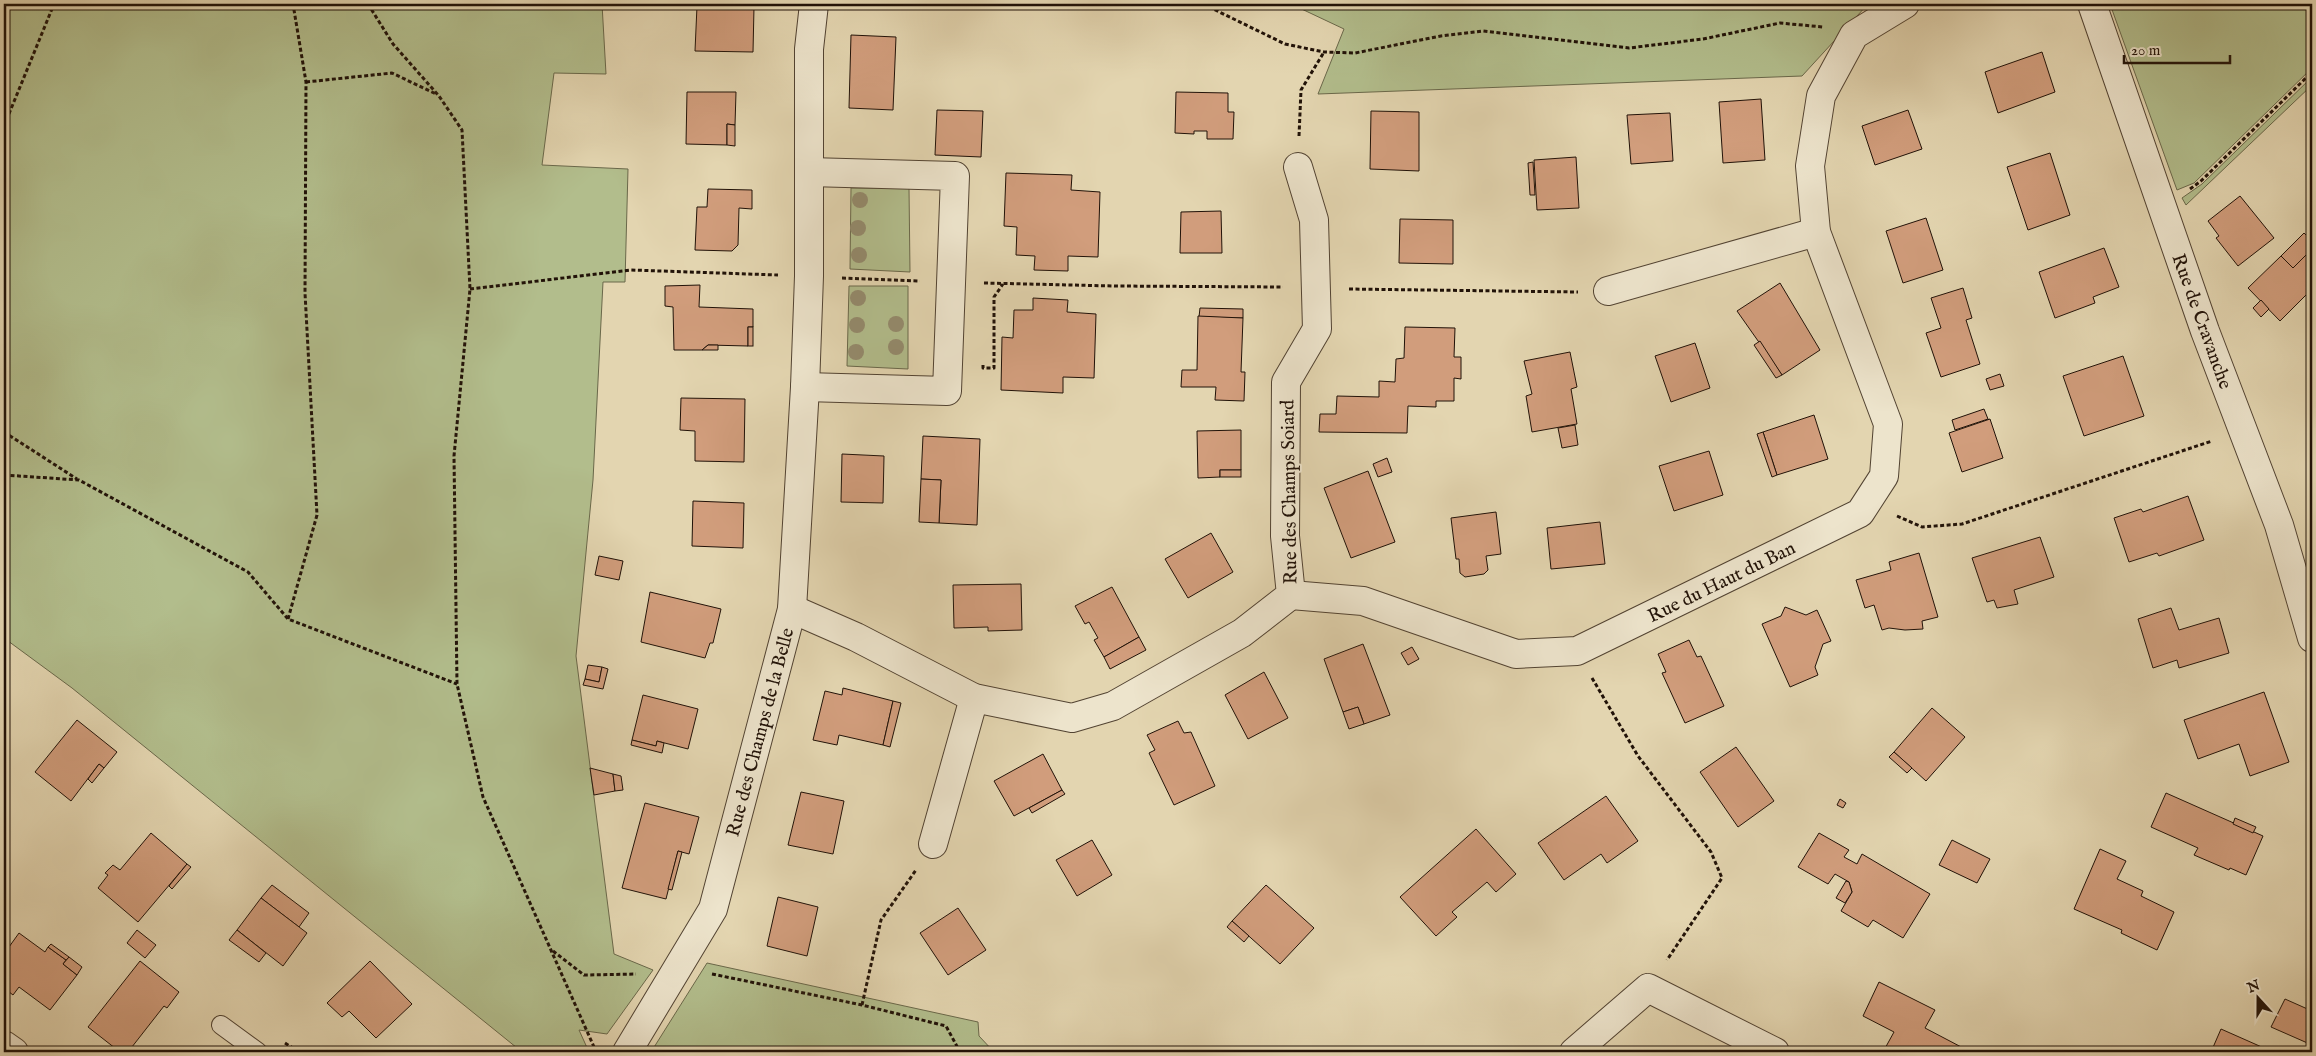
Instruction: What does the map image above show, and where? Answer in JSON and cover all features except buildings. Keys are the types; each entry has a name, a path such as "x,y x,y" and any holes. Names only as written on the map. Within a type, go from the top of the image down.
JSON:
{"street":[{"name":"Rue des Champs de la Belle","path":"627,1052 713,909 792,609 805,387 810,172 809,48 814,4"},
{"path":"1854,35 1905,4"},
{"name":"Rue de Cravanche","path":"2092,4 2205,331 2279,525 2312,638"},
{"name":"Rue du Haut du Ban","path":"1291,594 1363,601 1516,654 1577,651 1860,513 1884,476 1888,424 1816,232 1810,166 1821,96 1854,35"},
{"name":"Rue des Champs Soiard","path":"792,609 856,636 974,698 1072,718 1113,706 1242,633 1291,594 1285,536 1286,382 1317,329 1314,220 1298,167"},
{"path":"805,387 947,391 955,176 810,172"},
{"path":"1608,291 1816,232"},
{"path":"933,844 974,698"},
{"path":"1574,1052 1648,988 1775,1052"},
{"path":"4,1045 14,1052"}],"lane":[{"path":"221,1025 258,1052"}],"path":[{"path":"4,126 54,4"},
{"path":"288,619 318,515 305,294 306,82 293,4"},
{"path":"368,4 392,44 439,96 462,130 470,290 454,456 457,684 483,797 553,951 596,1052"},
{"path":"1204,4 1285,44 1324,52 1355,52 1441,36 1483,31 1629,48 1703,39 1780,23 1833,28 1854,35"},
{"path":"1298,167 1301,90 1324,52"},
{"path":"2164,213 2179,198 2208,175 2312,72"},
{"path":"306,82 392,73 439,96"},
{"path":"470,290 631,270"},
{"path":"1003,283 1541,293 1608,291"},
{"path":"1867,503 1922,527 1962,524 2243,430"},
{"path":"4,432 80,480 248,572 288,619 457,684"},
{"path":"4,475 80,480"},
{"path":"1577,651 1638,756 1711,852 1722,878 1648,988"},
{"path":"862,1005 881,920 933,844"},
{"path":"553,951 584,975 697,971 862,1005 946,1026 960,1052"}],"green space":[{"path":"4,4 602,4 606,74 554,73 542,165 628,169 625,282 603,282 593,480 576,656 614,954 653,970 607,1034 579,1030 589,1052 522,1052 72,688 4,638"},
{"path":"1291,4 1868,4 1802,76 1318,94 1344,29"},
{"path":"2110,4 2312,4 2312,68 2194,183 2177,190"},
{"path":"2312,77 2312,85 2186,205 2182,198 2202,184"},
{"path":"851,188 909,188 910,272 850,269"},
{"path":"849,286 908,286 908,369 847,366"},
{"path":"707,963 978,1022 979,1036 994,1052 651,1052"}]}
